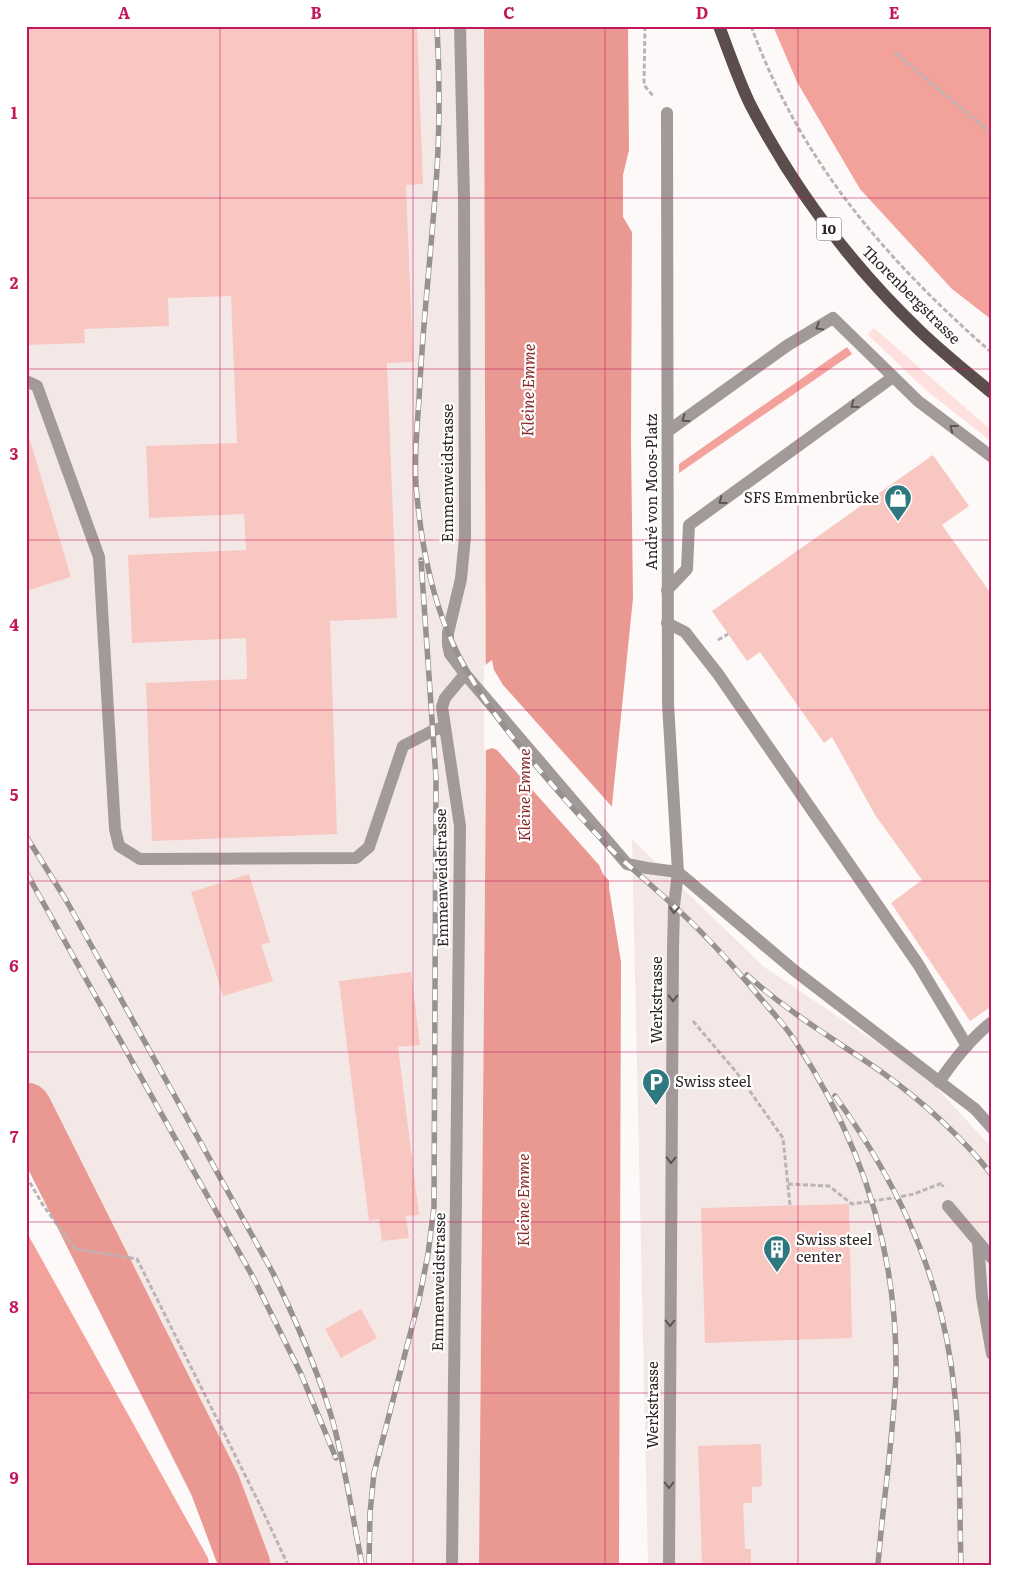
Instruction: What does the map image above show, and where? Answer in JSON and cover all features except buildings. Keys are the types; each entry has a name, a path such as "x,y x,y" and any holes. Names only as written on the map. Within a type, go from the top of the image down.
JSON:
{"main road":[{"name":"Thorenbergstrasse","path":"719,26 750,103 800,189 826,226 884,294 921,332 992,393"}],"street":[{"name":"Emmenweidstrasse","path":"452,1565 460,826 442,707 445,698 465,674 450,654 448,645 448,633 461,578 465,537 464,198 460,26"},
{"name":"André von Moos-Platz","path":"667,113 668,704 678,872"},
{"path":"668,432 788,345 833,318 918,401 992,458"},
{"path":"668,590 687,569 689,525 893,377"},
{"path":"26,381 37,386 99,557 115,829 119,846 140,859 356,858 369,847 403,746 434,730 445,727"},
{"path":"668,623 685,632 718,674 918,964 967,1046"},
{"path":"465,674 627,864 678,872 795,971 975,1109 992,1128"},
{"name":"Werkstrasse","path":"669,1565 674,906 678,872"},
{"path":"939,1082 967,1046 983,1028 992,1022"},
{"path":"948,1206 992,1258"},
{"path":"978,1242 982,1297 992,1354"}],"path":[{"path":"644,85 645,26"},
{"path":"751,26 760,51 784,102 809,146 868,230 946,313 992,353"},
{"path":"895,53 992,134"},
{"path":"674,998 737,1073 783,1138 790,1205"},
{"path":"26,1176 75,1249 137,1259 288,1565"},
{"path":"788,1184 829,1186 852,1204 906,1196 942,1183 948,1206"}],"shaded area":[{"path":"26,26 484,26 486,769 479,1565 271,1565 160,1317 26,1076"},
{"path":"773,26 992,26 992,320 952,289 860,189 797,82"},
{"path":"874,328 992,431 992,442 927,391 867,334"},
{"path":"847,347 852,354 679,473 679,464"},
{"path":"632,839 764,967 924,1074 992,1148 992,1565 648,1565"},
{"path":"26,1231 208,1558 209,1565 26,1565"}],"water":[{"name":"Kleine Emme","path":"484,26 628,26 629,150 623,175 623,217 632,232 631,442 633,598 612,805 609,888 621,962 619,1565 479,1565 486,769"}],"pier":[{"path":"492,660 494,670 503,685 614,809 611,883 603,874 599,865 497,750 492,748 484,751 484,666"}],"waterway":[{"path":"26,1108 215,1485 245,1565"}],"railway":[{"path":"437,26 438,154 422,349 415,464 423,542 436,599 449,635 470,677 510,734 578,815 619,857 696,927 752,988 795,1041 839,1117 871,1198 882,1239 895,1325 895,1394 878,1565"},
{"path":"369,1565 370,1513 374,1473 419,1300 428,1254 434,1207 436,778 421,560"},
{"path":"26,836 66,900 282,1291 313,1365 333,1422 357,1538"},
{"path":"26,872 254,1279 301,1374 336,1458"},
{"path":"747,975 796,1014 883,1073 913,1096 941,1120 992,1175"},
{"path":"835,1096 876,1158 894,1190 910,1223 935,1291 944,1327 954,1389 959,1464 961,1565"},
{"path":"356,1533 362,1565"}],"place":[{"name":"SFS Emmenbrücke","path":"898,522"},
{"name":"Swiss steel","path":"656,1106"},
{"name":"Swiss steel center","path":"777,1273"}]}
